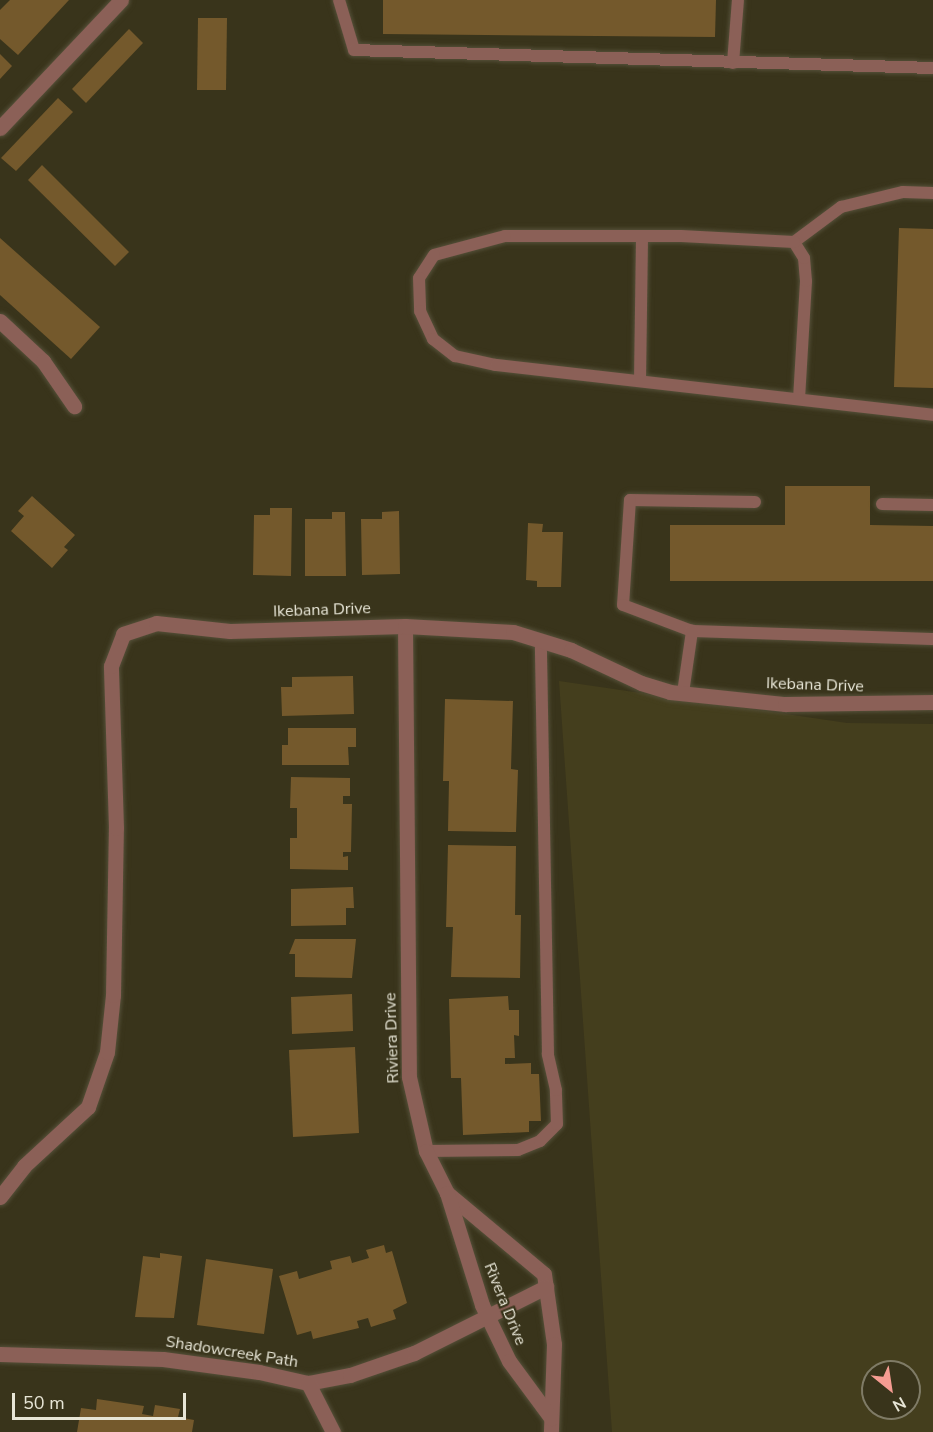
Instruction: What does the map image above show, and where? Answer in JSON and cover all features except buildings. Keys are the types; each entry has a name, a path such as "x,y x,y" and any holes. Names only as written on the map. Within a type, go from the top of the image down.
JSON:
{"street":[{"path":"0,128 121,0"},
{"path":"0,321 43,361 74,406"},
{"name":"Ikebana Drive","path":"0,1197 24,1166 88,1107 107,1052 113,995 116,828 111,666 123,634 156,623 230,631 405,626 513,632 541,640 640,683 683,693 785,704 933,702"},
{"name":"Riviera Drive","path":"405,626 409,1077 426,1151 447,1193 543,1274 554,1344 551,1425"},
{"name":"Rivera Drive","path":"447,1193 487,1315 509,1360 551,1425"},
{"name":"Shadowcreek Path","path":"0,1354 163,1359 259,1371 308,1383 350,1375 414,1353 546,1287"},
{"path":"308,1383 333,1432"}],"lane":[{"path":"339,0 354,50 933,68"},
{"path":"733,63 738,0"},
{"path":"933,193 903,192 841,207 794,242 642,236 505,236 434,255 419,278 420,311 433,339 455,356 496,365 933,415"},
{"path":"640,381 642,236"},
{"path":"794,242 804,258 806,281 798,399"},
{"path":"755,502 630,500 623,605 692,632 933,639"},
{"path":"882,504 933,506"},
{"path":"683,693 692,632"},
{"path":"426,1151 518,1150 540,1141 556,1124 556,1090 548,1054 541,640"}],"shaded area":[{"path":"559,681 847,723 933,724 933,1432 612,1432"}]}
